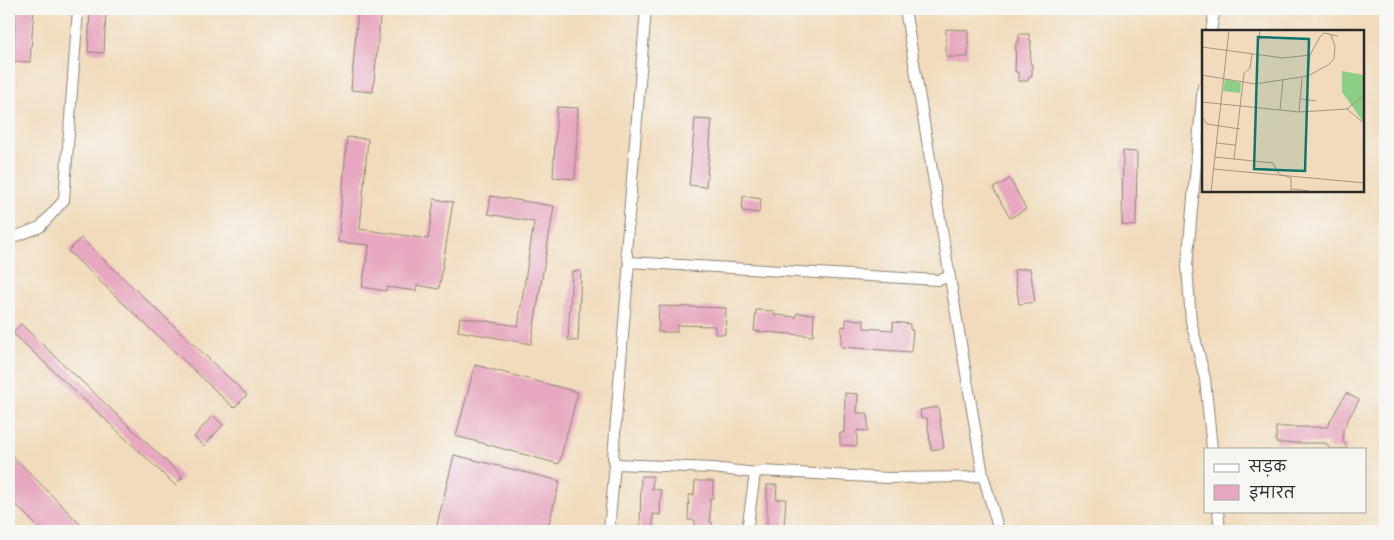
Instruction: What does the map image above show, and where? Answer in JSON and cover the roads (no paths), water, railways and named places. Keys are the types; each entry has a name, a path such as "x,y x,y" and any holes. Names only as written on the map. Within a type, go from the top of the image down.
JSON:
{"street":[{"path":"9,239 40,227 64,200 78,9"},
{"path":"609,531 628,262 626,252 646,9"},
{"path":"905,9 983,475 999,531"},
{"path":"1211,30 1215,9"},
{"path":"1202,97 1187,266 1191,321 1205,379 1212,448"},
{"path":"628,262 938,280 950,277"},
{"path":"615,464 713,468 755,473 762,471 888,478 972,477 983,475"},
{"path":"747,531 755,473"},
{"path":"1218,512 1220,531"}]}
